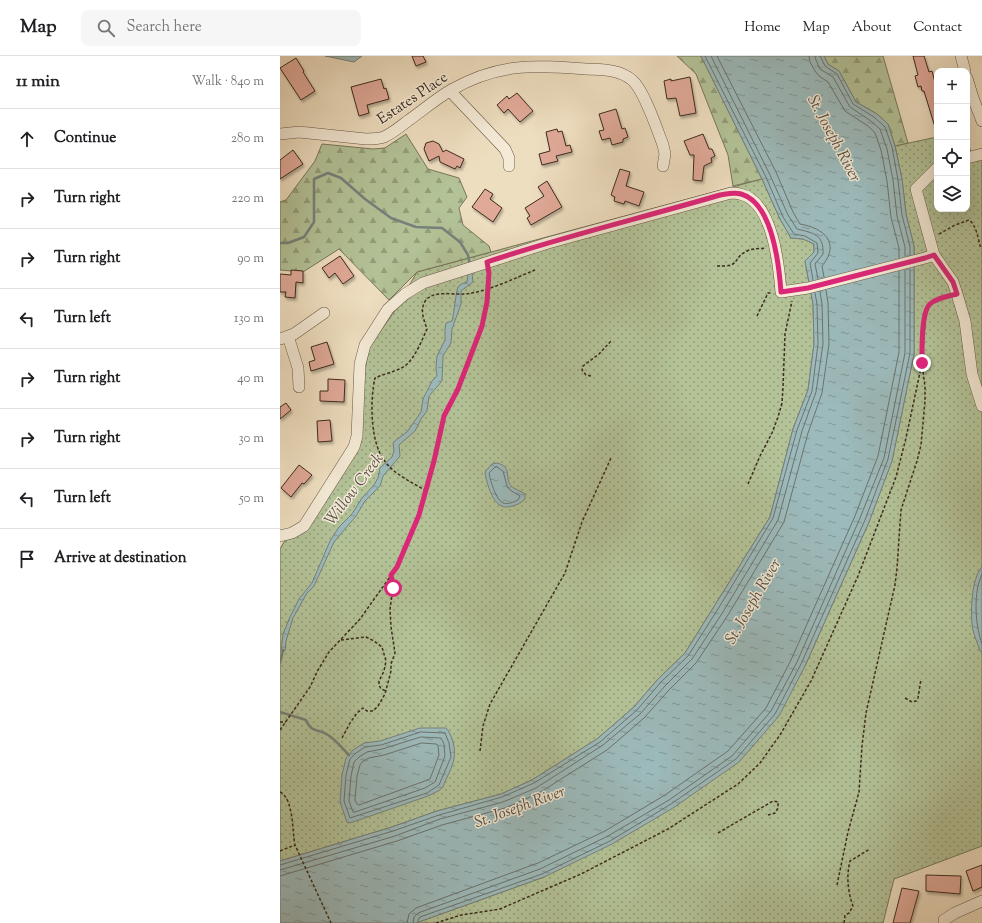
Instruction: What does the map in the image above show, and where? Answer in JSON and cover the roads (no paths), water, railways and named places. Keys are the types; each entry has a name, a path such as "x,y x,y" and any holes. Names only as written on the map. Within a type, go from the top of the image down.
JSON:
{"street":[{"path":"961,56 964,68"},
{"name":"Estates Place","path":"280,134 299,132 366,139 383,137 392,133 427,106 450,91 475,78 495,71 523,66 613,71 623,74 634,81 641,92 663,145 665,154 663,166"},
{"path":"970,88 982,122"},
{"path":"450,91 505,149 509,158 509,166"},
{"path":"970,157 982,154"},
{"path":"934,171 916,189 930,240 929,257 953,282 965,321 972,374 982,406"},
{"path":"280,536 298,531 304,526 354,447 357,436 360,364 365,345 369,338 388,309 405,294 429,280 592,230 731,193 740,194 754,202 767,222 780,268 781,292 804,289 929,257"},
{"path":"299,387 298,368 284,338 324,313"},
{"path":"944,920 955,913 982,902"}],"water":[{"path":"325,56 362,56 354,62"},
{"name":"St. Joseph River","path":"701,56 824,56 828,64 839,71 856,102 877,114 888,124 895,146 902,179 906,214 914,246 914,354 892,461 869,522 805,666 779,716 739,762 673,808 612,844 544,877 416,923 280,923 280,861 392,827 437,811 501,794 532,780 597,739 634,707 658,679 685,653 770,517 793,429 808,390 814,344 813,304 805,261 814,252 814,244 803,239 791,238 780,219 762,179"},
{"path":"472,273 473,282 461,291 461,304 452,329 451,343 443,356 442,381 429,396 427,411 415,431 399,445 400,456 383,476 380,486 365,501 356,516 334,542 314,586 307,593 293,618 286,641 285,651 281,651 283,634 290,617 299,599 312,583 330,541 339,527 352,514 362,498 374,485 378,478 380,468 392,457 394,451 393,443 407,432 421,412 423,399 432,381 437,376 437,356 445,340 446,323 452,321 458,287 467,282 468,274"},
{"path":"497,463 505,467 507,470 509,483 511,486 525,494 525,499 510,507 502,506 494,500 487,483 485,472 492,464"},
{"path":"982,567 982,652 980,651 972,624 972,597 978,572"},
{"path":"420,728 446,728 452,738 454,746 453,762 443,787 428,796 348,823 340,802 342,775 346,758 353,750 364,743 380,741"}],"waterway":[{"name":"Willow Creek","path":"280,243 288,243 304,237 314,222 314,179 328,173 341,178 365,199 391,218 416,227 442,228 460,242 468,255 470,266"},
{"name":"Willow Creek","path":"280,663 283,650"},
{"name":"Willow Creek","path":"280,712 306,720 313,729 331,737 349,755"}]}
